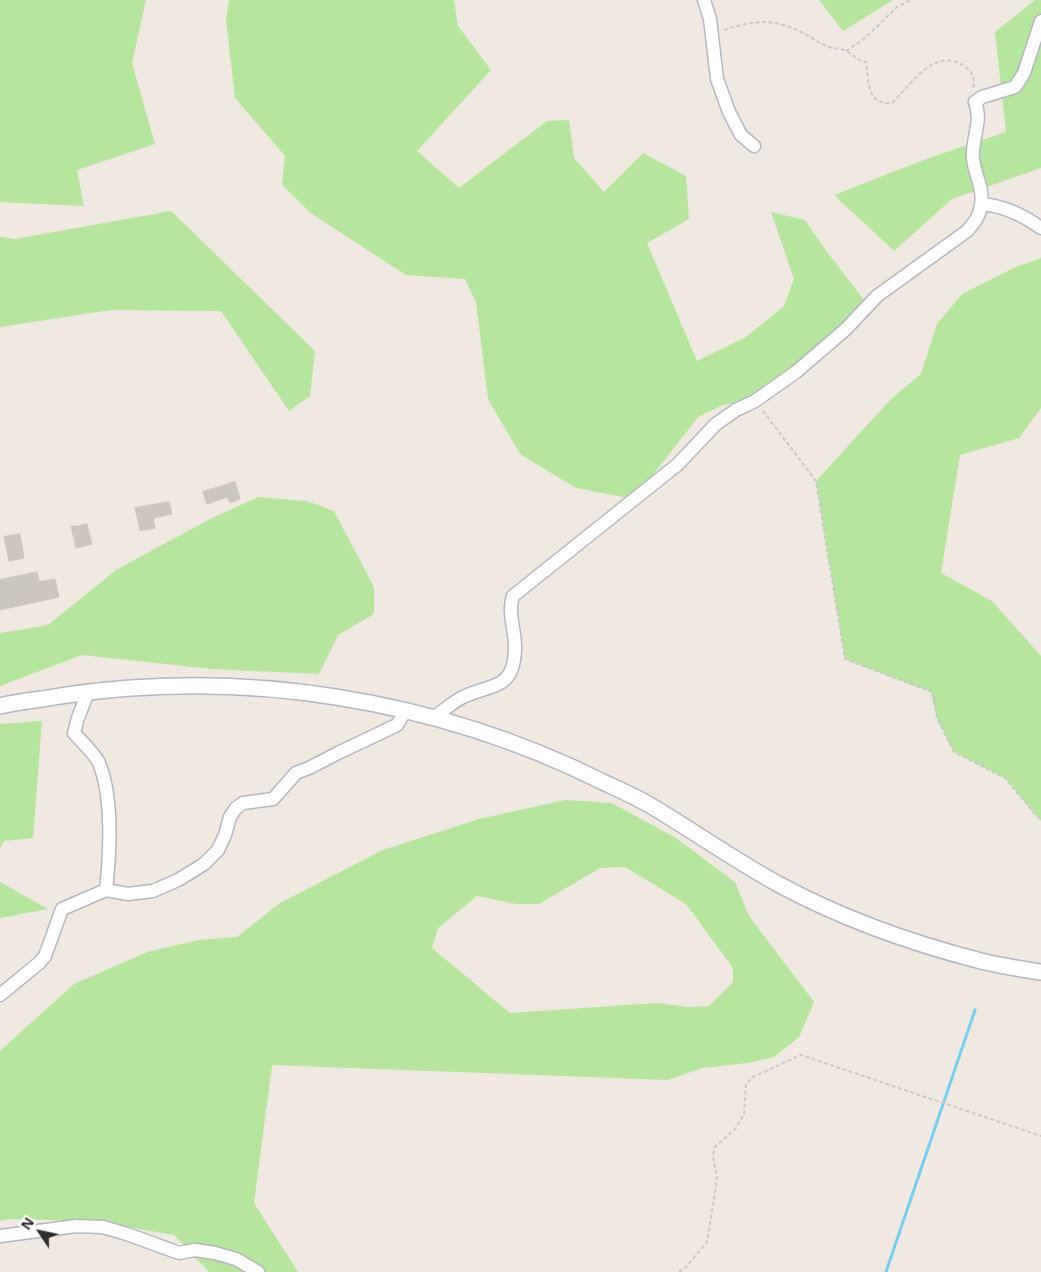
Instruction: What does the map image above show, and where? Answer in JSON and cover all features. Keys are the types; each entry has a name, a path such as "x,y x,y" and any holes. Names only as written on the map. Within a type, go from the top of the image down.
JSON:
{"street":[{"path":"704,0 710,19 717,79 720,88 729,112 741,135 754,146"},
{"path":"435,718 463,697 500,684 510,673 516,647 510,605 513,596 677,465 716,424 736,410 755,401 796,372 846,329 878,296 967,231 975,222 980,214 982,193 973,158 978,123 978,110 975,102 982,97 1015,87 1024,73 1041,21"},
{"path":"982,204 996,205 1013,211 1041,228"},
{"path":"0,706 88,692 173,686 258,689 359,701 406,710 495,736 548,755 646,803 728,855 779,884 817,904 863,924 906,939 982,961 1041,972"},
{"path":"88,692 74,733 98,761 107,794 109,863 106,890"},
{"path":"0,995 39,963 44,956 62,909 106,890 128,894 153,891 178,880 204,864 218,850 225,835 230,816 236,808 243,803 273,799 296,773 397,725 406,710"},
{"path":"0,1236 76,1226 103,1227 180,1253 195,1250 236,1259 258,1272"}],"path":[{"path":"846,51 864,39 897,7 911,0"},
{"path":"712,33 744,23 766,21 783,24 802,32 828,47 846,51 858,61 866,62 871,94 883,104 892,103 927,66 939,61 960,63 971,70 975,80 972,97 975,102"},
{"path":"755,401 816,481 846,658 932,692 937,718 954,752 1004,778 1041,821"},
{"path":"679,1272 686,1267 707,1242 717,1180 713,1156 715,1147 736,1128 744,1114 746,1084 753,1077 801,1055 1041,1136"}],"green space":[{"path":"0,0 146,0 132,63 155,144 77,170 84,206 0,202"},
{"path":"229,0 454,0 458,26 491,70 417,151 459,188 547,121 569,120 574,158 604,192 643,153 686,176 689,219 647,243 697,361 746,337 784,306 794,279 771,212 805,220 868,305 755,401 723,405 698,417 634,499 576,488 520,454 488,399 476,302 465,279 406,275 312,214 282,185 285,156 235,98 226,20"},
{"path":"819,0 893,0 843,31"},
{"path":"1035,0 1041,0 1041,168 952,199 894,251 834,195 929,158 1006,132 995,32"},
{"path":"171,211 315,351 310,396 289,411 221,311 111,310 0,327 0,237 15,239"},
{"path":"1041,258 1041,408 1019,438 960,455 941,573 992,601 1041,656 1041,821 1005,778 954,752 937,718 931,692 845,659 816,481 891,399 921,374 937,324 962,294 1016,267"},
{"path":"258,497 307,501 334,511 374,587 374,614 338,635 319,674 211,669 82,655 0,686 0,633 48,625 116,570 210,519"},
{"path":"42,721 33,838 4,841 0,849 0,724"},
{"path":"565,800 612,803 676,838 735,882 749,916 814,1002 799,1037 774,1057 748,1063 702,1068 668,1080 272,1065 254,1203 298,1272 209,1272 174,1235 94,1221 9,1219 0,1221 0,1051 74,984 147,952 199,940 237,937 280,903 383,850 479,819","holes":["625,867 686,904 733,968 733,982 709,1006 688,1007 657,1003 510,1013 432,948 438,928 477,896 516,904 539,904 600,868"]},
{"path":"0,882 48,909 0,918"}],"building":[{"path":"235,482 240,499 230,503 227,497 207,504 203,492"},
{"path":"169,502 172,514 153,518 155,528 140,531 135,508"},
{"path":"87,524 92,544 76,548 71,526"},
{"path":"20,534 24,558 9,561 4,537"},
{"path":"37,572 39,582 55,579 59,597 0,610 0,580"}],"waterway":[{"path":"886,1272 975,1010"}]}
